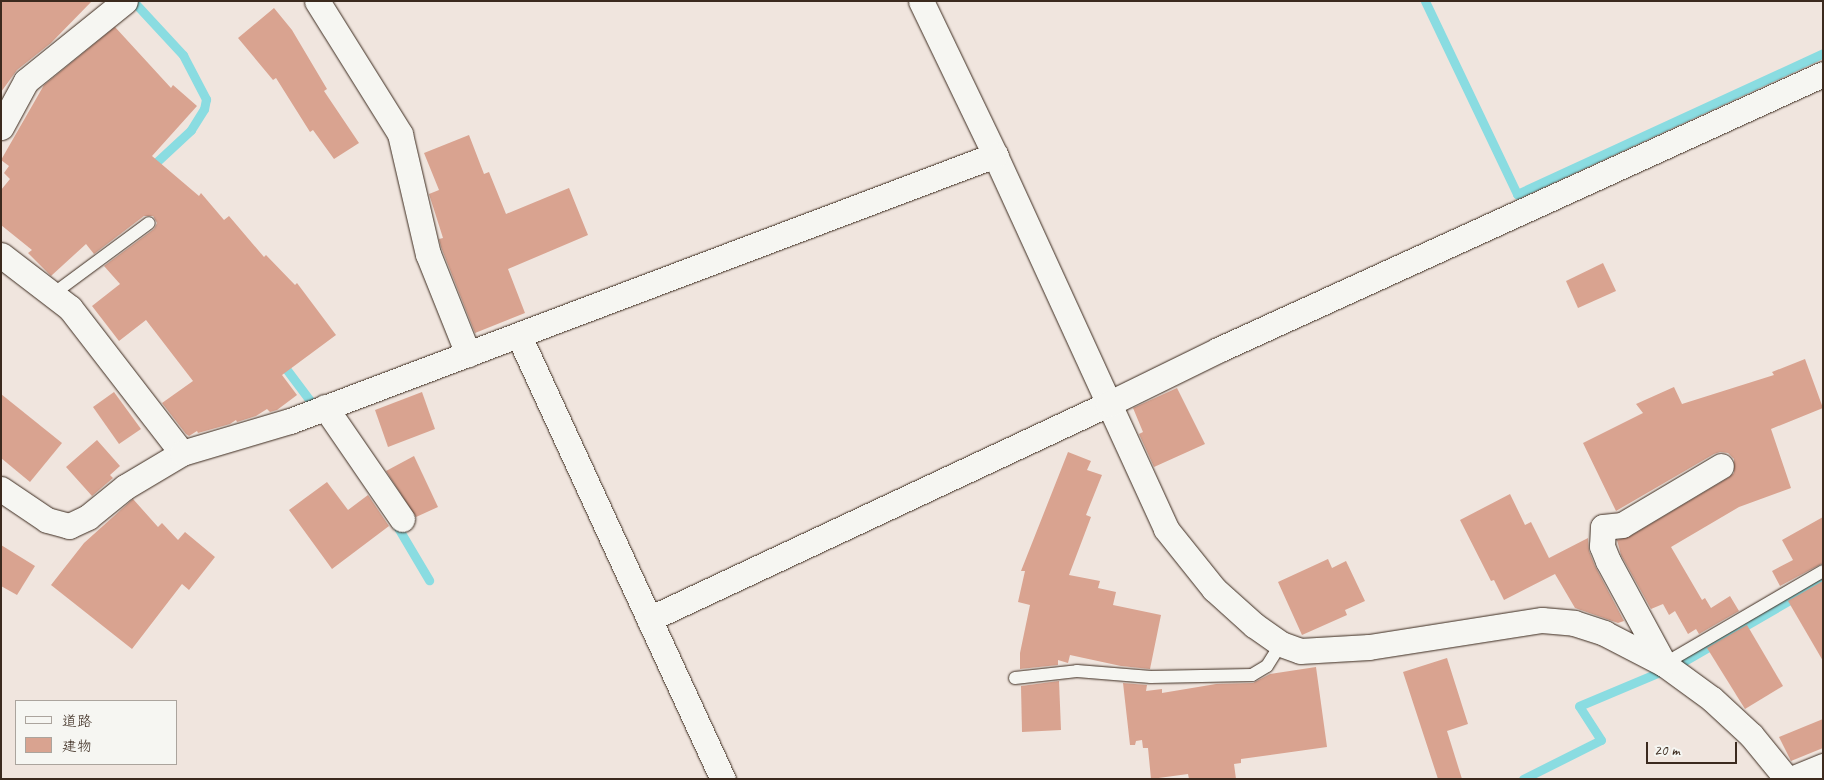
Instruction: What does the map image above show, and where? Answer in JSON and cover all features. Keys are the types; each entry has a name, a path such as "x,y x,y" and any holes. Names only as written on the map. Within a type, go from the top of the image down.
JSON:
{"street":[{"path":"1,127 26,81 125,1"},
{"path":"317,1 400,134 428,254 468,354"},
{"path":"921,1 995,154 1166,529 1214,589 1254,625 1281,644 1300,651 1369,647 1542,620 1574,623 1604,633 1664,664 1712,699 1734,718 1766,752 1787,779"},
{"path":"649,619 1108,404 1218,350 1823,74"},
{"path":"1,489 47,520 69,526 88,517 125,487 182,453 290,421 995,154"},
{"path":"1,255 70,308 182,453"},
{"path":"518,336 723,779"},
{"path":"325,407 402,519"},
{"path":"1664,664 1608,562 1602,546 1603,527 1622,524 1721,466"},
{"path":"1791,779 1823,766"}],"lane":[{"path":"53,294 149,222"},
{"path":"1664,664 1823,571"},
{"path":"1015,678 1077,670 1151,677 1252,675 1267,666 1281,644"}],"building":[{"path":"1,1 92,1 51,43 17,70 1,92"},
{"path":"274,8 292,30 327,89 324,91 359,143 334,159 313,130 310,132 276,78 273,80 238,38"},
{"path":"115,27 171,88 173,85 197,106 152,156 199,196 201,193 224,220 229,216 264,257 266,255 295,285 297,283 336,335 282,375 297,395 277,410 270,412 267,409 256,416 237,422 236,420 230,424 198,433 197,431 189,436 162,403 193,381 146,320 119,341 92,306 120,284 104,266 154,229 157,223 153,216 144,216 94,254 86,244 51,276 28,253 32,250 1,225 1,190 10,179 4,173 9,166 1,160 44,85"},
{"path":"469,135 484,174 489,172 506,214 569,188 588,235 508,269 525,313 475,333 441,247 439,239 443,238 429,194 439,190 424,153"},
{"path":"1603,263 1616,291 1578,308 1566,281"},
{"path":"1805,359 1823,408 1771,429 1791,488 1739,507 1671,547 1702,600 1705,598 1711,608 1730,596 1739,611 1699,634 1696,629 1688,634 1675,611 1669,615 1663,604 1651,609 1621,555 1617,540 1629,537 1728,478 1734,473 1734,459 1728,453 1720,452 1714,454 1616,511 1583,443 1643,413 1636,404 1674,387 1682,404 1774,375 1772,372"},
{"path":"1177,388 1205,444 1154,467 1139,434 1143,432 1133,408"},
{"path":"114,392 141,429 119,444 93,407"},
{"path":"422,392 435,429 388,447 375,410"},
{"path":"1,394 62,443 30,482 1,458"},
{"path":"97,440 120,466 110,475 113,478 92,496 66,467"},
{"path":"1068,452 1091,461 1087,470 1102,475 1086,515 1091,517 1069,575 1100,581 1098,588 1116,592 1113,605 1161,615 1150,669 1121,666 1070,655 1068,663 1058,660 1058,665 1020,669 1020,653 1030,605 1018,602 1025,571 1021,571"},
{"path":"414,456 438,507 416,517 386,471"},
{"path":"327,482 348,510 368,495 389,526 332,569 289,510"},
{"path":"1510,494 1525,525 1531,522 1549,558 1588,538 1589,551 1595,566 1624,621 1618,623 1575,608 1555,574 1504,600 1494,580 1491,581 1460,520"},
{"path":"133,499 158,527 162,523 178,540 185,532 215,557 189,590 182,584 132,649 51,585 84,543"},
{"path":"1823,517 1823,563 1780,586 1772,571 1793,560 1782,540"},
{"path":"1,545 35,566 17,595 1,586"},
{"path":"1328,559 1332,568 1346,561 1365,601 1345,610 1347,615 1302,635 1278,582"},
{"path":"1823,581 1823,661 1788,601"},
{"path":"1747,625 1783,686 1745,709 1707,648"},
{"path":"1447,658 1468,724 1447,731 1462,779 1438,779 1403,672"},
{"path":"1316,667 1327,747 1241,759 1241,763 1234,764 1236,779 1189,779 1188,774 1151,779 1148,748 1143,748 1142,740 1136,741 1135,745 1130,745 1123,683 1147,685 1146,691 1162,689 1162,693 1216,684 1253,683 1270,674"},
{"path":"1059,681 1061,730 1022,732 1021,686"},
{"path":"1823,719 1823,748 1791,761 1779,737"}],"waterway":[{"path":"133,1 183,55 206,99 204,109 191,130 149,169"},
{"path":"1425,1 1517,194 1823,53"},
{"path":"281,362 317,410"},
{"path":"394,521 429,580"},
{"path":"1523,779 1601,740 1579,706 1679,664 1823,581"}]}
